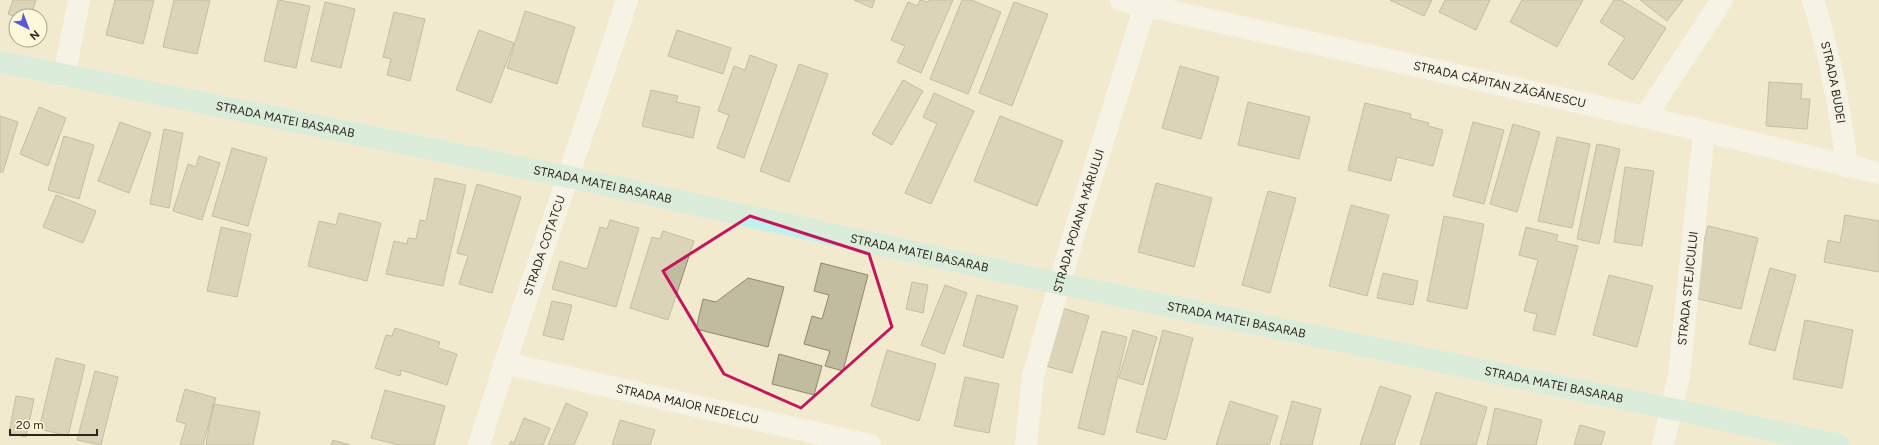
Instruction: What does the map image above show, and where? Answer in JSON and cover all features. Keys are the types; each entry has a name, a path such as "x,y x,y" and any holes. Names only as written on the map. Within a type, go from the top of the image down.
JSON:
{"street":[{"path":"64,76 80,0"},
{"name":"STRADA COȚATCU","path":"479,445 504,363 569,177 627,0"},
{"name":"STRADA CĂPITAN ZĂGĂNESCU","path":"1120,0 1146,3 1645,117 1879,173"},
{"path":"1645,117 1722,0"},
{"name":"STRADA BUDEI","path":"1813,0 1823,35 1839,106 1847,166"},
{"name":"STRADA POIANA MĂRULUI","path":"1026,445 1033,376 1146,3"},
{"name":"STRADA MATEI BASARAB","path":"0,62 569,177 1060,284 1672,409 1839,445"},
{"name":"STRADA STEJICULUI","path":"1663,445 1679,376 1704,131"},
{"name":"STRADA MAIOR NEDELCU","path":"504,363 870,445"}],"highlighted area":[{"path":"750,216 869,254 892,327 801,408 724,374 663,271"}],"building":[{"path":"13,0 36,0 34,8 10,8"},
{"path":"115,0 154,0 143,44 106,35"},
{"path":"174,0 210,0 197,54 163,47"},
{"path":"278,0 310,6 296,68 264,61"},
{"path":"854,0 875,0 872,8"},
{"path":"920,0 928,2 929,0 953,0 921,73 897,62 905,46 891,40 908,2 917,6"},
{"path":"962,0 971,0 1001,12 968,94 930,79"},
{"path":"1390,0 1432,0 1424,16"},
{"path":"1445,0 1490,0 1476,30 1439,12"},
{"path":"1522,0 1583,0 1557,47 1510,22"},
{"path":"1614,0 1621,0 1666,28 1633,80 1608,64 1625,38 1600,22"},
{"path":"1640,0 1683,0 1667,21"},
{"path":"325,2 355,9 341,68 311,61"},
{"path":"1014,2 1048,14 1012,106 979,93"},
{"path":"525,11 575,27 557,84 507,68"},
{"path":"394,12 425,19 410,81 387,75 391,59 383,57"},
{"path":"479,30 514,43 491,103 456,90"},
{"path":"677,30 731,48 723,74 668,56"},
{"path":"750,55 777,65 744,158 717,148 729,115 718,111 734,66 745,70"},
{"path":"799,64 828,74 789,182 760,171"},
{"path":"1180,66 1219,77 1201,139 1162,128"},
{"path":"903,80 923,91 892,145 872,134"},
{"path":"1769,82 1802,84 1801,99 1810,99 1807,129 1766,126"},
{"path":"651,90 678,96 676,102 700,107 693,138 642,126"},
{"path":"934,93 974,111 931,204 905,193 937,124 923,117"},
{"path":"1248,102 1310,117 1299,159 1238,145"},
{"path":"1365,103 1411,114 1410,118 1429,123 1428,126 1443,130 1433,166 1397,157 1391,181 1348,170"},
{"path":"39,107 66,118 48,166 20,154"},
{"path":"0,116 18,122 3,172 0,172"},
{"path":"1000,116 1063,141 1037,206 974,181"},
{"path":"120,122 151,133 129,193 98,181"},
{"path":"1473,122 1504,130 1484,204 1453,196"},
{"path":"1513,124 1540,132 1517,212 1490,204"},
{"path":"164,129 183,133 169,208 150,204"},
{"path":"64,136 94,145 79,199 48,190"},
{"path":"1557,137 1590,144 1572,228 1538,221"},
{"path":"1597,144 1620,149 1599,244 1577,239"},
{"path":"232,148 267,158 248,226 212,216"},
{"path":"199,156 220,163 202,220 173,211 188,164 196,167"},
{"path":"1625,167 1654,171 1642,246 1614,242"},
{"path":"435,178 466,185 443,286 386,274 394,241 407,244 408,238 416,239 420,220 426,221"},
{"path":"1156,183 1212,198 1194,267 1138,252"},
{"path":"477,184 521,197 492,293 459,284 468,256 457,253"},
{"path":"1268,191 1296,198 1270,293 1242,285"},
{"path":"56,195 96,211 83,243 43,227"},
{"path":"1351,205 1389,215 1367,296 1329,286"},
{"path":"339,213 381,223 367,281 308,266 319,221 336,225"},
{"path":"1845,215 1879,221 1879,272 1824,262 1828,240 1840,243"},
{"path":"1444,216 1484,224 1467,309 1427,301"},
{"path":"610,220 639,228 616,307 552,289 560,261 587,269 600,227 607,229"},
{"path":"1708,226 1758,238 1741,309 1690,297"},
{"path":"221,227 251,234 237,297 207,291"},
{"path":"1526,227 1558,235 1556,241 1578,246 1555,335 1533,330 1537,314 1524,311 1538,260 1519,255"},
{"path":"663,231 694,241 668,320 630,308 652,237 660,239"},
{"path":"821,263 868,275 843,371 825,366 830,351 804,344 812,316 822,319 829,295 814,291"},
{"path":"1770,268 1796,275 1775,351 1749,344"},
{"path":"1383,273 1418,281 1413,305 1377,298"},
{"path":"1609,275 1653,286 1637,347 1593,335"},
{"path":"748,278 784,287 768,347 696,329 703,299 716,302"},
{"path":"912,282 928,285 923,313 906,309"},
{"path":"945,285 967,293 944,354 921,345"},
{"path":"977,295 1018,306 1003,358 963,346"},
{"path":"552,301 572,305 563,340 543,335"},
{"path":"1062,308 1089,316 1072,373 1046,366"},
{"path":"1805,320 1853,330 1842,388 1793,379"},
{"path":"395,328 440,342 438,348 457,354 447,385 401,370 400,376 375,368 386,335 392,336"},
{"path":"1133,330 1157,337 1143,385 1119,378"},
{"path":"1163,330 1193,338 1166,440 1136,432"},
{"path":"1102,331 1127,337 1104,435 1078,428"},
{"path":"887,350 936,364 919,421 871,406"},
{"path":"779,354 822,366 814,395 772,384"},
{"path":"56,358 85,365 68,436 39,429"},
{"path":"95,371 118,377 101,445 77,440"},
{"path":"965,377 999,384 989,433 954,426"},
{"path":"1380,386 1411,396 1394,445 1360,445"},
{"path":"185,389 216,398 203,445 180,445 186,424 176,421"},
{"path":"385,390 445,406 434,445 399,445 371,438"},
{"path":"1436,392 1487,407 1476,445 1420,445"},
{"path":"16,396 34,399 26,437 9,433"},
{"path":"1230,401 1278,416 1269,445 1216,445"},
{"path":"1292,401 1321,409 1312,445 1280,445"},
{"path":"566,403 588,413 574,445 548,445"},
{"path":"213,404 260,412 253,445 206,445"},
{"path":"1495,408 1542,420 1536,445 1487,445"},
{"path":"524,418 550,428 543,445 509,445 511,441 514,443"},
{"path":"620,420 655,430 650,445 612,445"},
{"path":"1580,425 1605,432 1601,445 1574,445"},
{"path":"333,440 350,445 331,445"}]}
